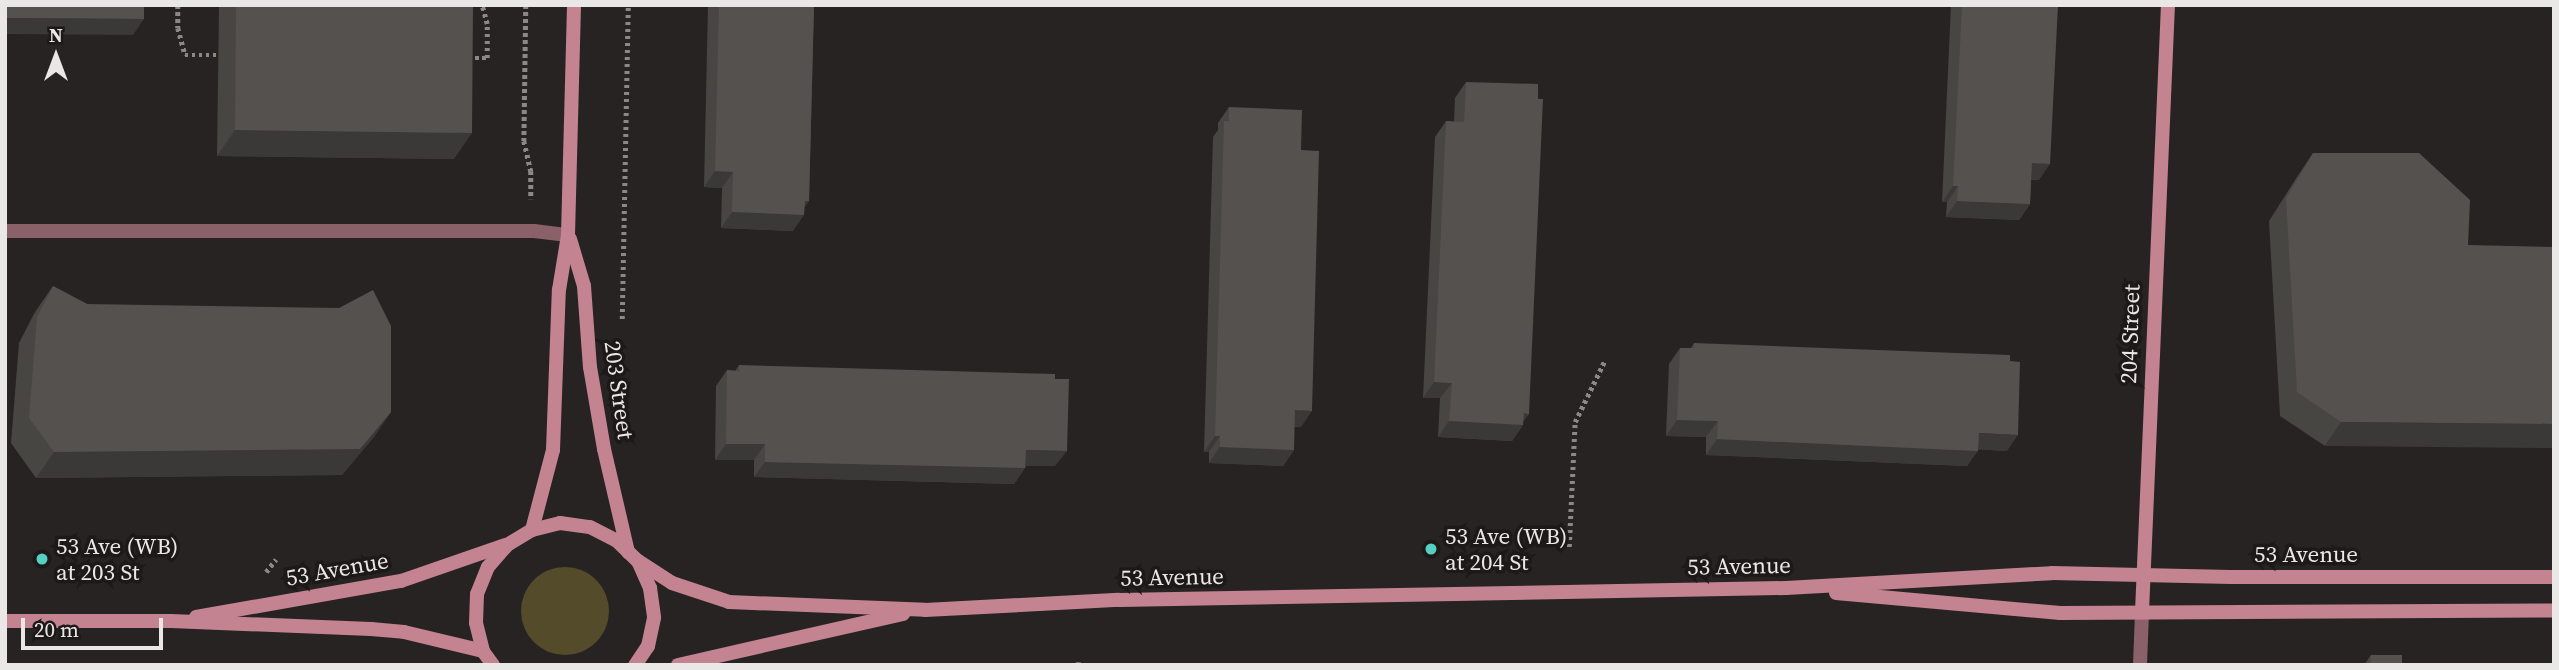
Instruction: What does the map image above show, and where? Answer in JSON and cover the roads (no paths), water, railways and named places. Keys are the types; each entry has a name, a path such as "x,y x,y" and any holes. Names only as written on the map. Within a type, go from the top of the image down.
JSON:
{"street":[{"name":"203 Street","path":"532,530 552,450 559,290 568,234 574,5"},
{"name":"204 Street","path":"2140,665 2168,5"},
{"path":"5,231 534,231 568,234"},
{"name":"203 Street","path":"568,234 584,286 590,368 604,449 633,557 650,588 654,618 648,646 635,665"},
{"name":"53 Avenue","path":"532,530 560,523 590,527 616,540 633,557 672,583 729,603 925,610 1119,600 1786,588 2052,573 2144,576 2554,577"},
{"path":"493,665 483,651 476,623 477,594 488,567 507,545 532,530"},
{"name":"53 Avenue","path":"171,621 401,581 507,545"},
{"path":"1786,588 2060,613 2554,610"},
{"name":"53 Avenue","path":"678,665 925,610"},
{"name":"53 Avenue","path":"5,621 171,621 404,632 483,651"}],"place":[{"name":"53 Ave (WB) at 204 St","path":"1431,549"},
{"name":"53 Ave (WB) at 203 St","path":"42,559"}]}
